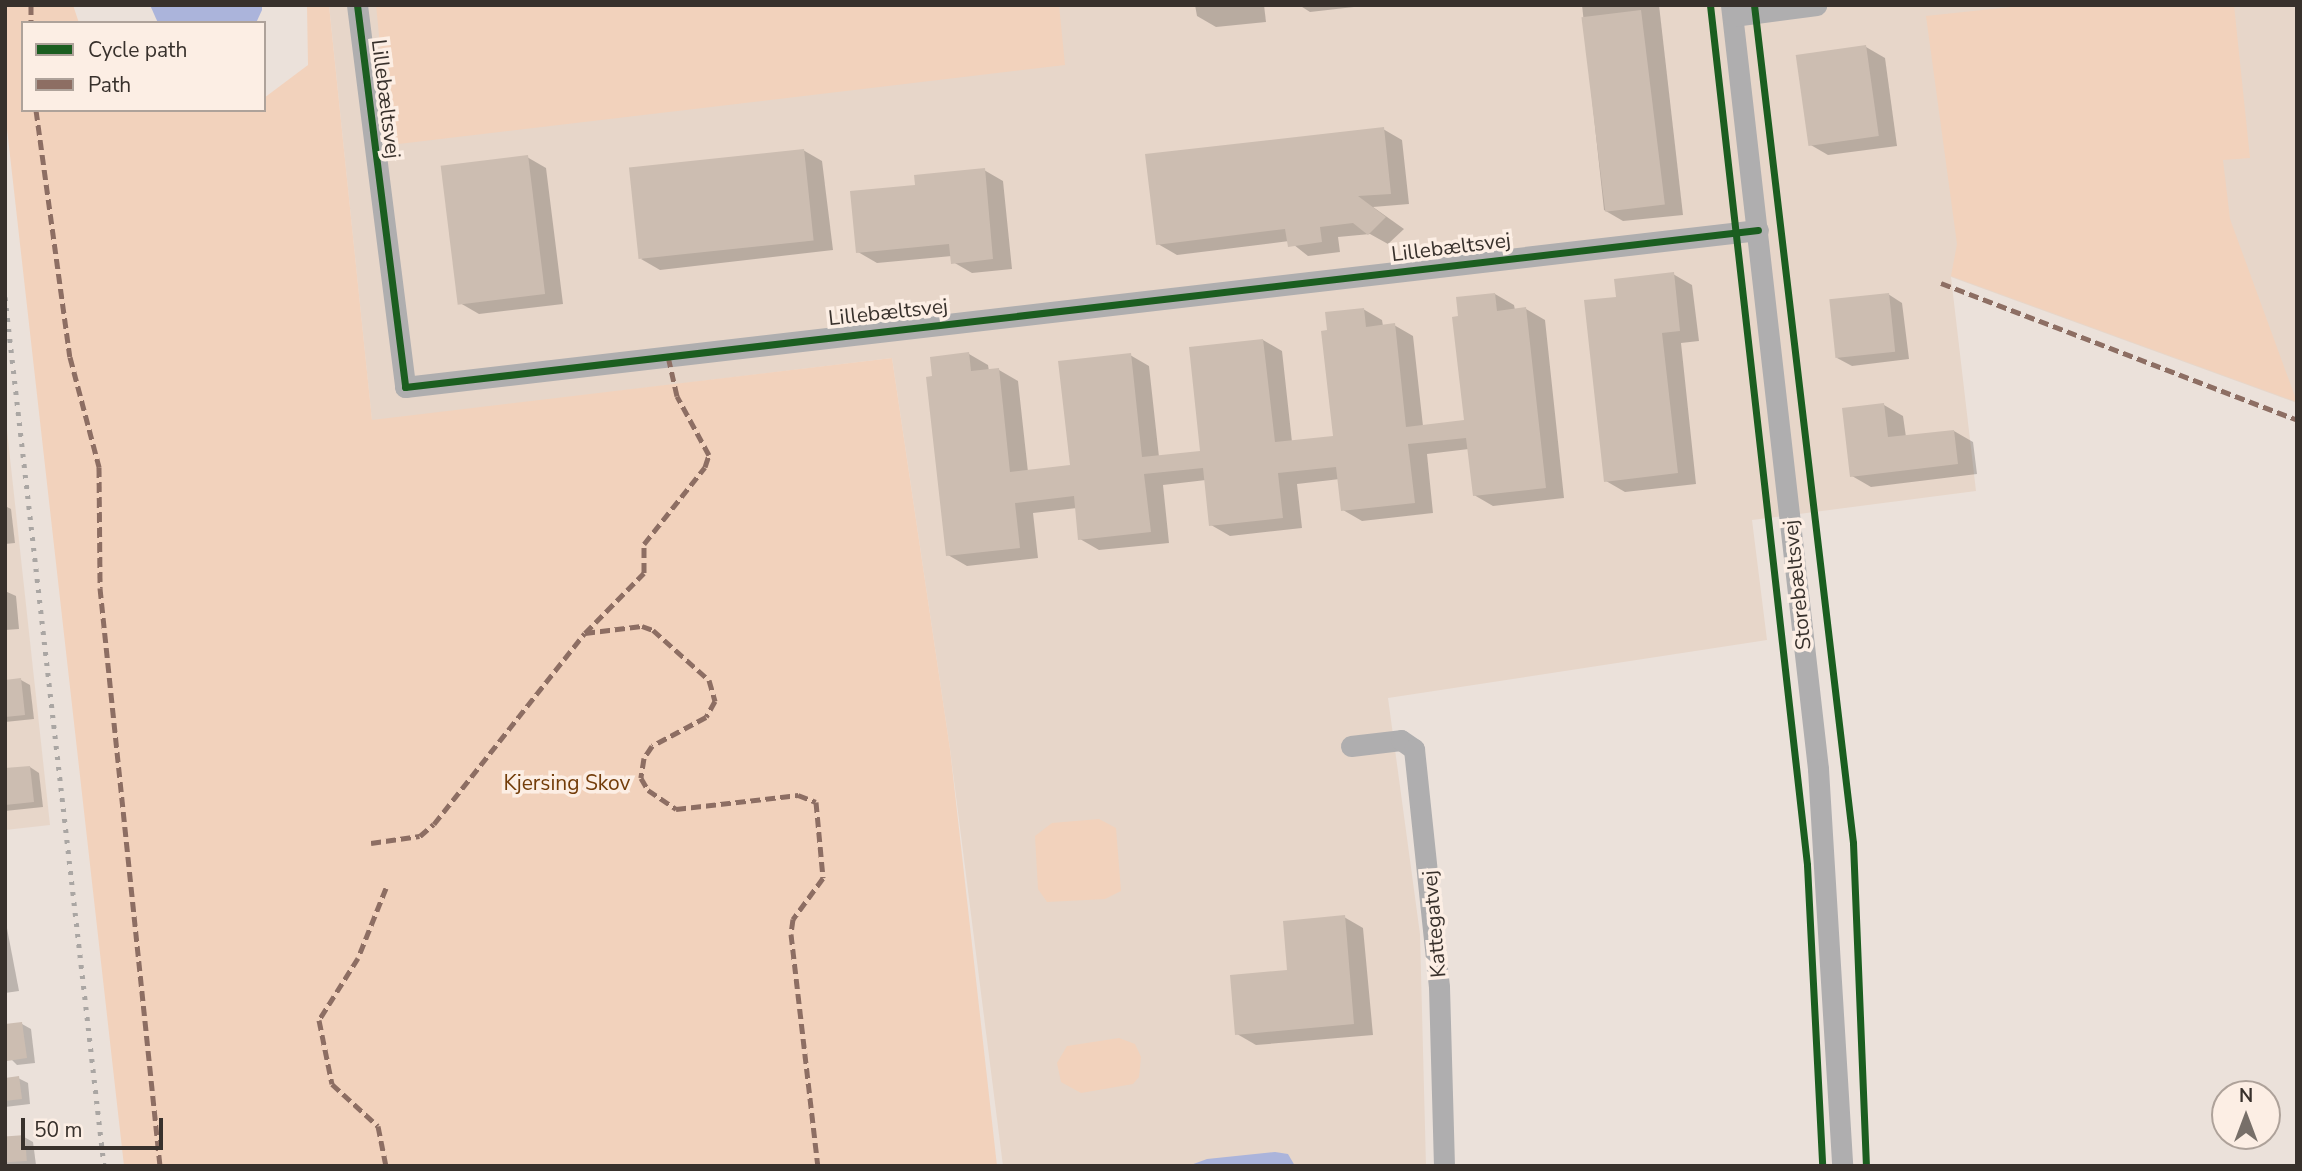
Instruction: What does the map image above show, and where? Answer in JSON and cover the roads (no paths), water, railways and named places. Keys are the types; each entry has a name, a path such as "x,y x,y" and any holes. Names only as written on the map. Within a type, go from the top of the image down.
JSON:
{"street":[{"name":"Lillebæltsvej","path":"357,5 405,387 1758,230"},
{"path":"1732,11 1816,5"},
{"name":"Storebæltsvej","path":"1732,11 1818,769 1842,1166"},
{"name":"Kattegatvej","path":"1351,746 1401,740 1414,749 1439,987 1444,1166"}],"water":[{"path":"150,5 262,5 257,21 157,21"},
{"path":"1275,1152 1288,1154 1295,1166 1188,1166 1207,1159"}],"railway":[{"path":"5,297 104,1166"}],"park label":[{"name":"Kjersing Skov","path":"567,783"}]}
